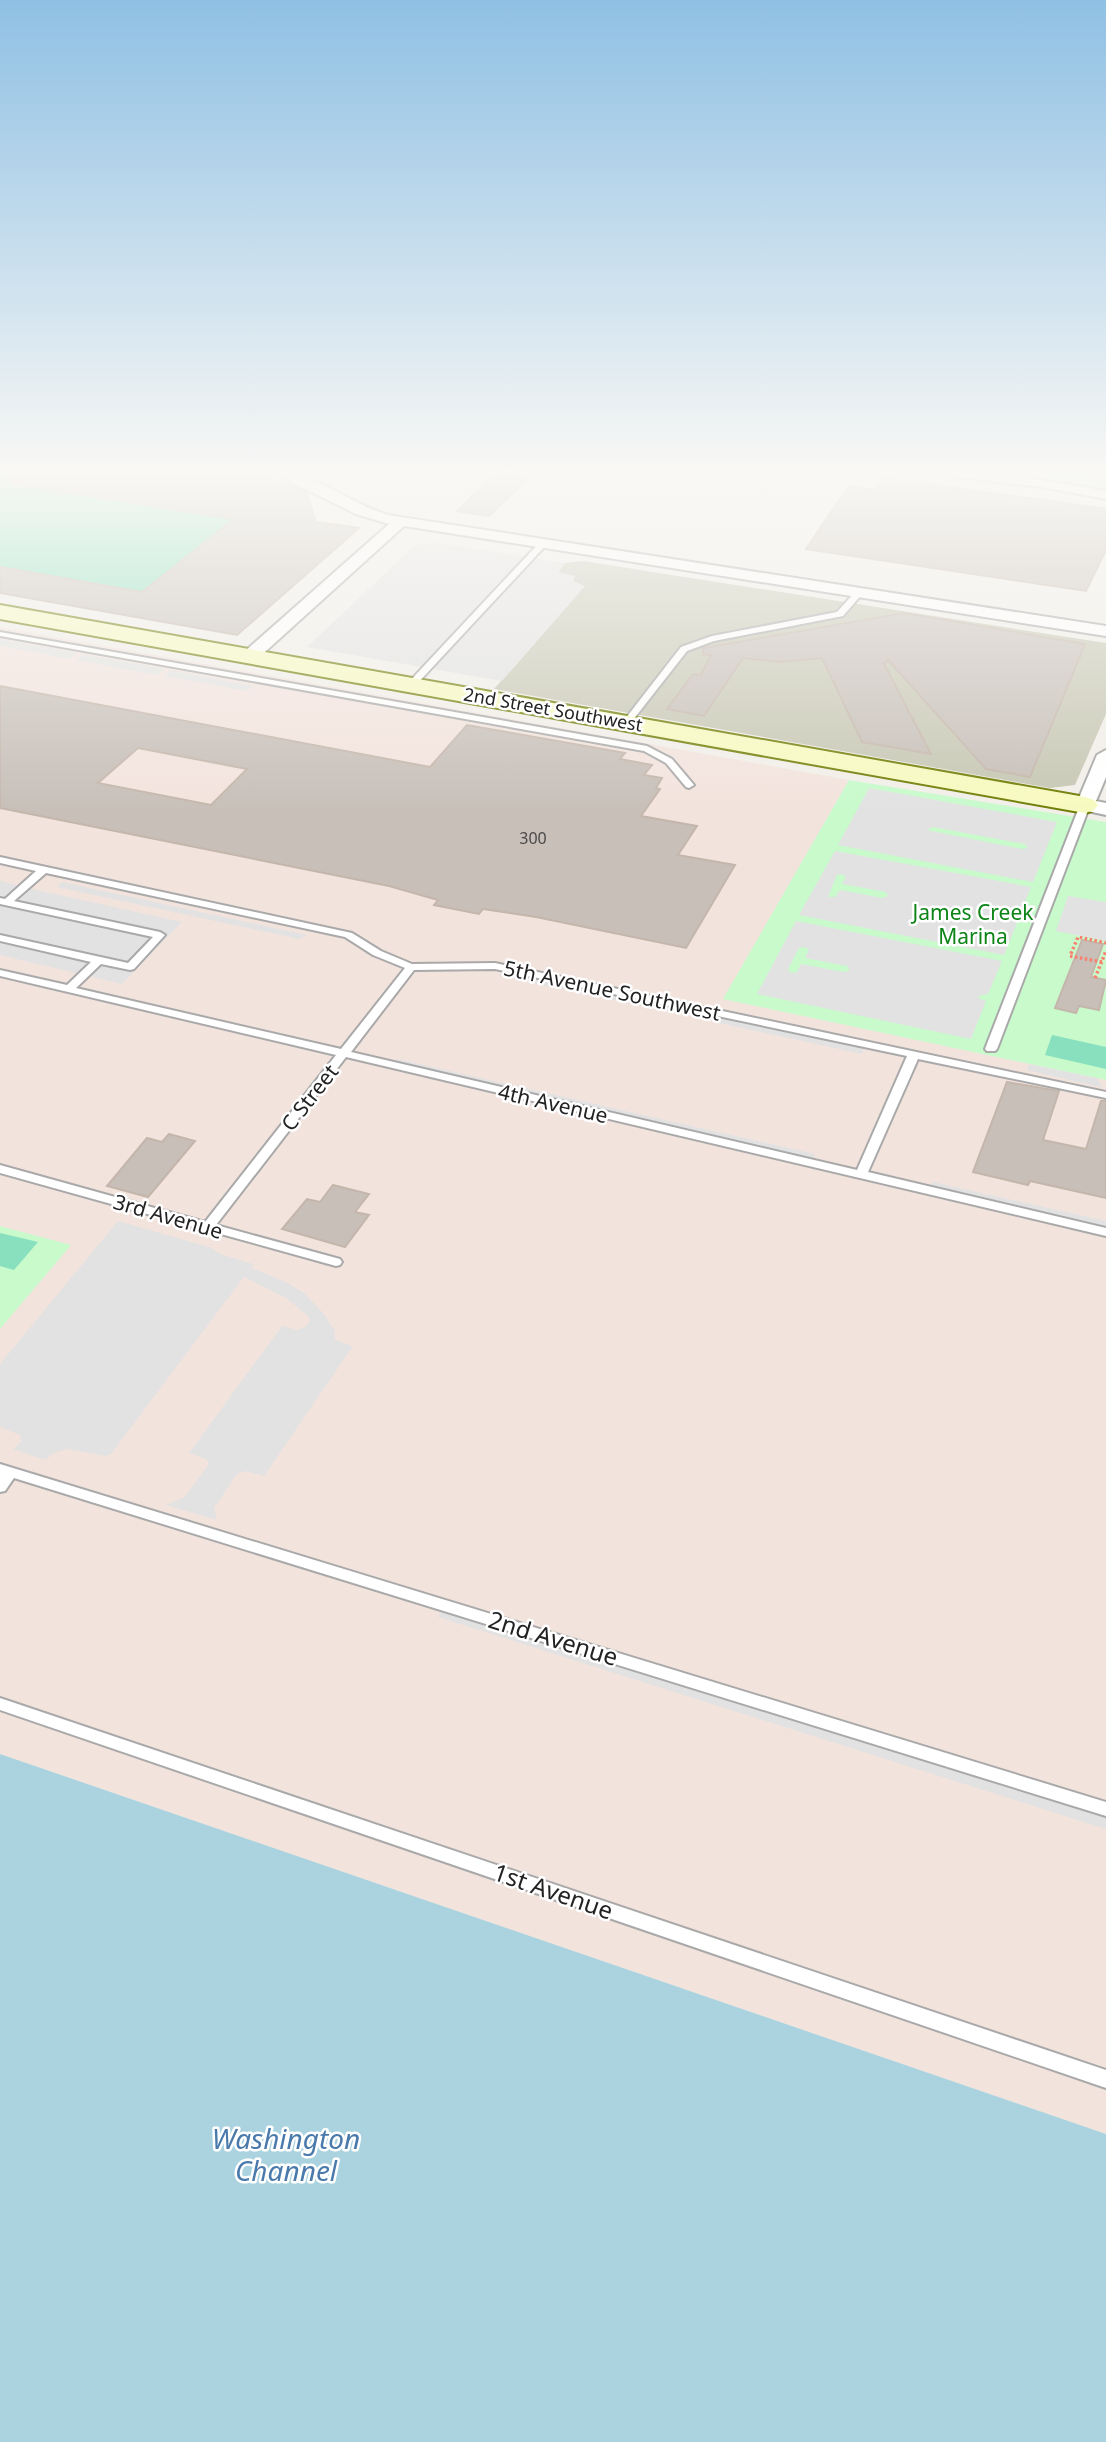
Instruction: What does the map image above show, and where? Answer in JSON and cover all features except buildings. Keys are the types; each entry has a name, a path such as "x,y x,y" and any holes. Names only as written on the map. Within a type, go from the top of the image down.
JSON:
{"street":[{"path":"250,656 329,585"},
{"path":"808,585 1106,631"},
{"name":"2nd Street Southwest","path":"0,612 1096,807"},
{"path":"1096,807 1106,755"}],"lane":[{"path":"411,685 505,585"},
{"path":"626,723 684,649 712,639 840,614 859,593"},
{"path":"0,634 646,749 669,761 689,785"},
{"path":"990,1049 1096,807"},
{"name":"5th Avenue Southwest","path":"0,860 346,935 377,953 411,967 495,966 1106,1095"},
{"path":"3,902 44,869"},
{"path":"0,938 130,967 160,936 3,902"},
{"path":"69,989 99,960"},
{"name":"C Street","path":"207,1228 411,967"},
{"name":"4th Avenue","path":"0,973 1106,1232"},
{"path":"861,1175 914,1054"},
{"name":"3rd Avenue","path":"0,1169 336,1262"},
{"path":"0,1487 5,1471"},
{"name":"2nd Avenue","path":"5,1471 1106,1809"},
{"name":"1st Avenue","path":"0,1704 1106,2078"}],"path":[{"path":"1102,962 1070,956 1078,937 1106,943"},
{"path":"1095,978 1106,951"}],"shaded area":[{"path":"373,585 585,586 502,681 307,647"},
{"path":"582,585 736,585 1106,643 1106,714 1075,785 1050,788 494,689 584,586"},
{"path":"0,627 849,780 724,999 1106,1080 1106,2134 0,1754"},
{"path":"0,639 77,653 69,659 0,646"},
{"path":"83,654 165,669 156,675 76,660"},
{"path":"170,670 253,686 247,691 164,676"},
{"path":"869,788 1057,822 1033,882 838,845","holes":["933,827 1025,844 1028,848 1022,849 927,830"]},
{"path":"835,851 1031,887 1019,917 1008,918 1017,923 1004,955 799,915","holes":["837,875 846,877 842,884 886,892 888,896 882,898 840,890 835,897 828,897"]},
{"path":"0,881 182,922 122,984 0,955"},
{"path":"62,882 307,935 299,939 57,887"},
{"path":"1068,896 1106,902 1106,941 1056,931"},
{"path":"796,921 1002,961 988,994 978,996 986,1001 971,1039 757,994","holes":["805,947 809,950 805,958 847,966 850,970 844,972 801,964 797,972 791,973 788,969 799,948"]},
{"path":"503,971 677,1009 674,1013 499,976"},
{"path":"718,1017 864,1048 862,1054 715,1022"},
{"path":"397,1059 815,1154 813,1160 394,1064"},
{"path":"1029,1064 1097,1078 1103,1088 1027,1070"},
{"path":"933,1182 1106,1221 1106,1228 931,1187"},
{"path":"118,1221 212,1248 220,1254 253,1264 252,1268 304,1293 324,1314 335,1331 335,1340 353,1346 264,1476 246,1471 237,1474 214,1508 217,1520 166,1505 185,1497 209,1464 206,1459 189,1453 282,1326 298,1330 310,1321 308,1316 286,1298 244,1277 111,1454 105,1456 68,1449 53,1453 46,1460 13,1449 21,1442 20,1435 0,1427 0,1364"},
{"path":"442,1610 1106,1817 1106,1829 438,1617"}],"green space":[{"path":"0,585 294,585 237,635 0,593"},
{"name":"James Creek Marina","path":"849,780 1106,822 1106,1080 723,999"},
{"path":"1052,1035 1106,1047 1106,1069 1045,1055"},
{"path":"0,1226 71,1245 0,1329"},
{"path":"0,1233 38,1242 14,1270 0,1266"}],"water":[{"name":"Washington Channel","path":"0,1754 1106,2134 1106,2442 0,2442"}]}
